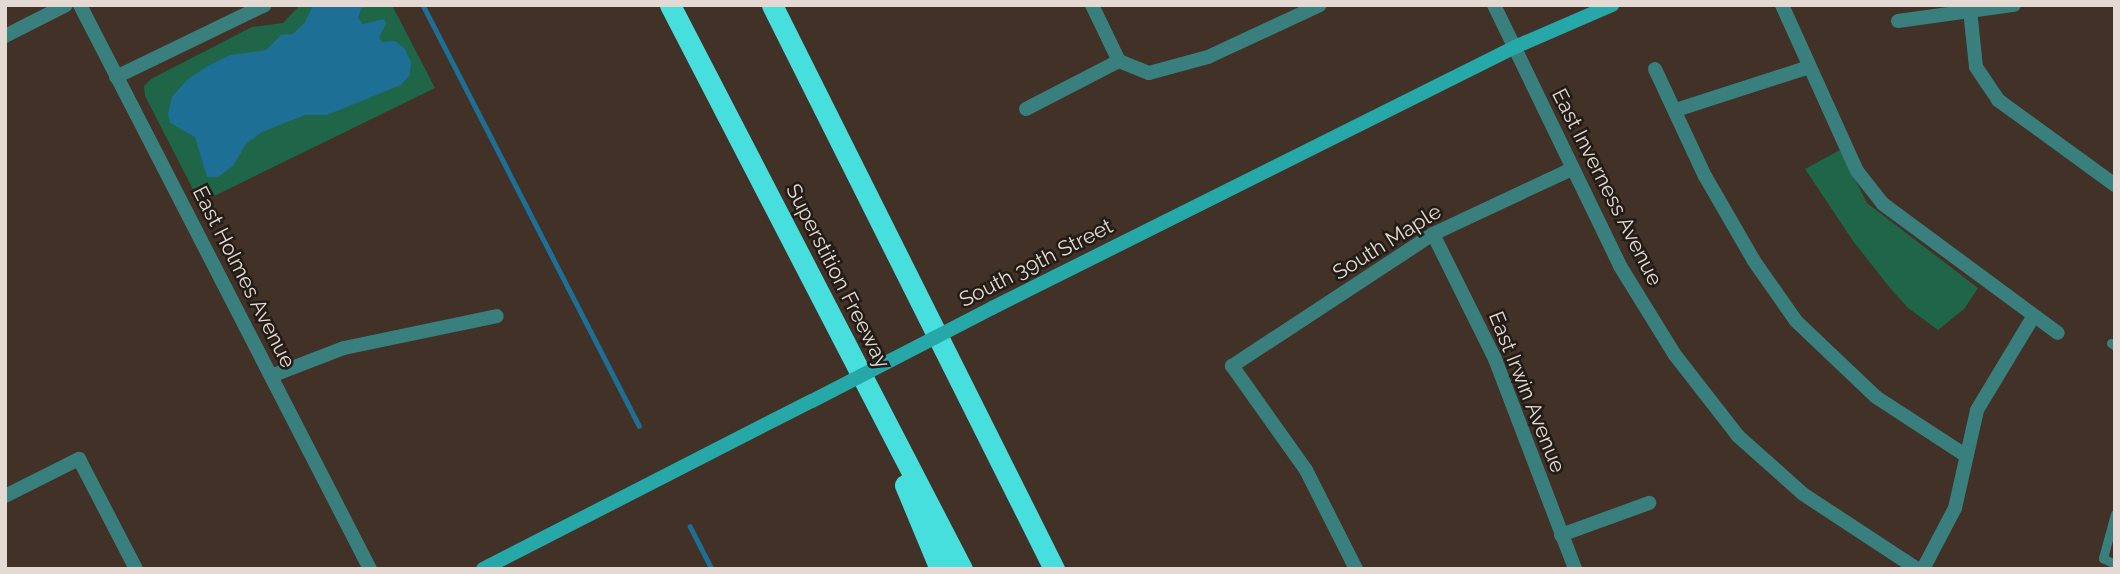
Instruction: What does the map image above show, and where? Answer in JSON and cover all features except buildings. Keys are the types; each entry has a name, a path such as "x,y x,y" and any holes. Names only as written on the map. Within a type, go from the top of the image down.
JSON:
{"highway":[{"name":"Superstition Freeway","path":"670,5 962,569"},
{"path":"772,5 1054,569"},
{"path":"845,341 940,569"},
{"path":"1037,534 1068,569"}],"street":[{"path":"5,36 66,5"},
{"name":"East Holmes Avenue","path":"80,5 370,569"},
{"path":"116,77 265,5"},
{"path":"1092,5 1119,61 1149,73 1208,57 1299,10 1320,5"},
{"name":"East Inverness Avenue","path":"1494,5 1620,266 1675,355 1738,436 1803,494 1917,569"},
{"name":"South 39th Street","path":"483,569 992,308 1515,47 1612,5"},
{"path":"1782,5 1857,171 1883,204 2058,333"},
{"path":"1898,21 2007,6"},
{"path":"1970,10 1976,66 1998,100 2115,185"},
{"path":"1026,109 1119,61"},
{"path":"1676,110 1809,67"},
{"path":"1656,69 1705,176 1754,261 1796,321 1876,397 1965,455"},
{"name":"South Maple","path":"1356,569 1306,470 1232,366 1433,234 1572,169"},
{"name":"East Irwin Avenue","path":"1433,234 1495,359 1575,569"},
{"path":"271,376 344,348 497,316"},
{"path":"1923,569 1955,508 1977,410 2033,317"},
{"path":"5,496 79,458 136,569"},
{"path":"1561,535 1649,503"}],"lane":[{"path":"2115,514 2103,558 2115,564"}],"green space":[{"path":"300,5 392,5 435,88 200,203 145,96 144,86 151,79 252,27 283,23"},
{"path":"1840,150 1867,203 1978,288 1964,309 1938,330 1908,308 1890,288 1853,241 1805,169"}],"water":[{"path":"313,5 368,5 361,9 358,18 363,24 384,19 386,24 379,37 382,42 395,41 405,49 411,62 410,75 401,85 327,115 305,115 262,132 246,144 233,166 218,177 207,177 195,137 170,123 168,114 172,97 187,80 206,67 230,55 266,50 281,35 293,34 305,22"}],"waterway":[{"path":"423,5 639,426"},
{"path":"690,526 712,569"}]}
